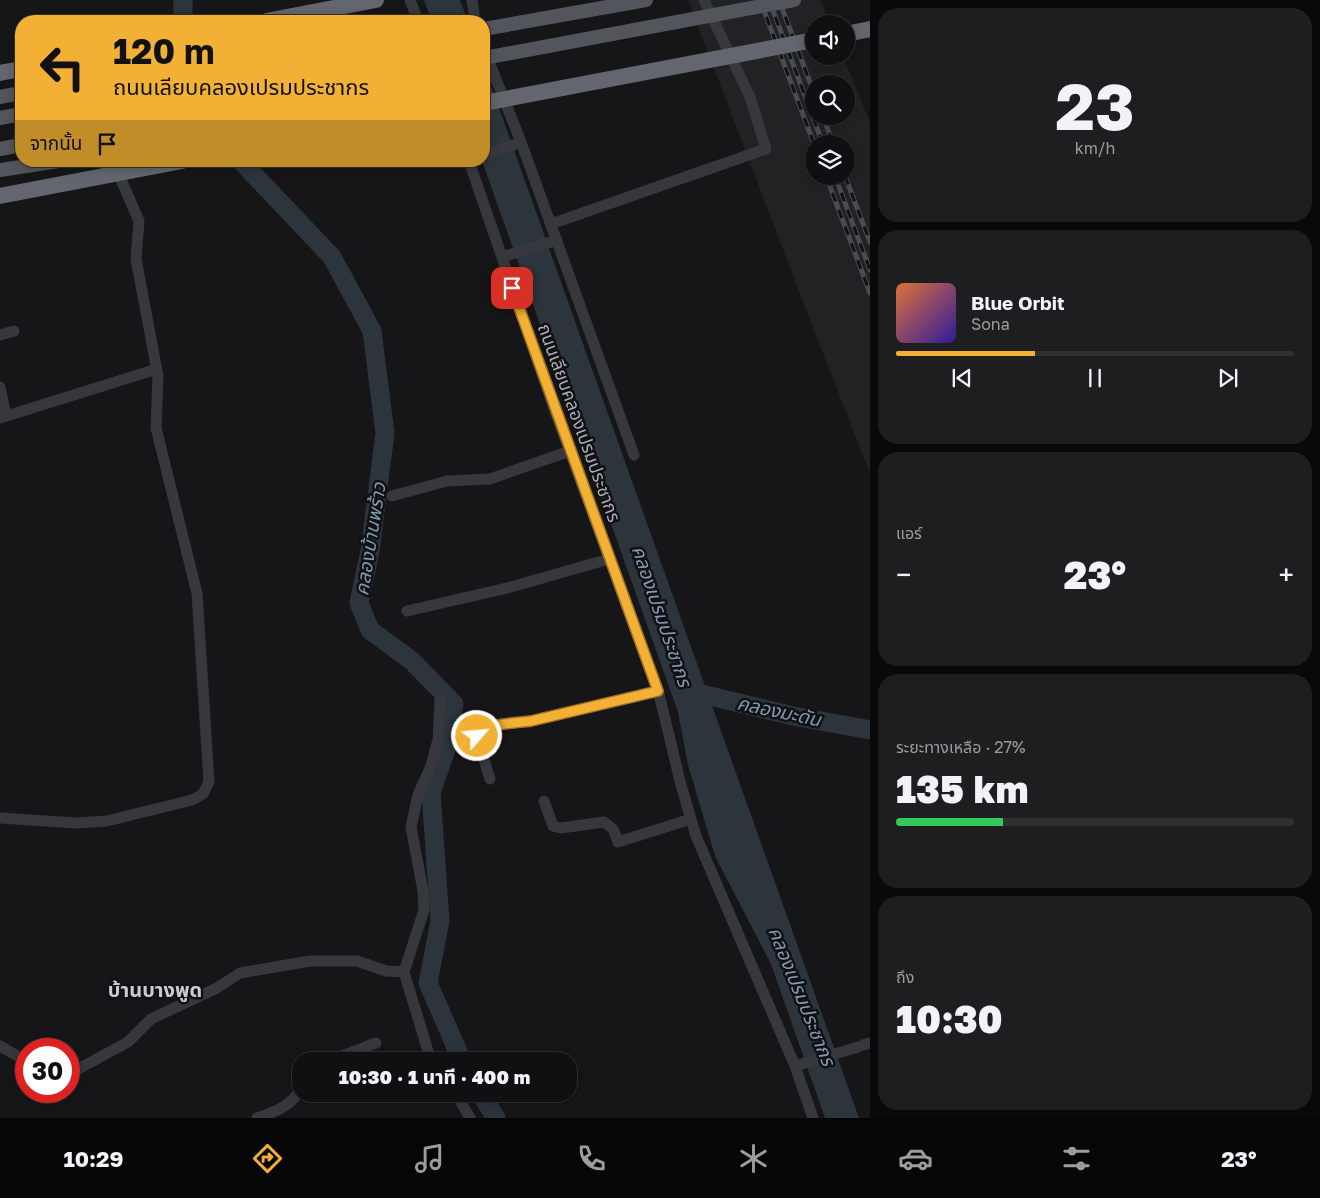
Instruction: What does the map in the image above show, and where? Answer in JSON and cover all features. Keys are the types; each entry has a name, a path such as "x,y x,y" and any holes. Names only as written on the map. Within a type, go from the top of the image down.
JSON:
{"highway":[{"path":"297,15 376,0"},
{"path":"855,32 870,29"},
{"path":"490,102 805,42"},
{"path":"0,73 15,70"},
{"path":"0,196 151,167"}],"main road":[{"path":"490,28 646,0"},
{"path":"490,57 794,0"},
{"path":"0,97 15,94"},
{"path":"0,118 15,115"},
{"path":"0,149 15,146"},
{"path":"0,170 20,167"}],"street":[{"path":"410,0 415,15"},
{"path":"472,0 475,15"},
{"path":"551,224 766,149 750,97 704,0"},
{"path":"490,66 518,143 551,224 554,241 634,456"},
{"path":"490,153 518,143"},
{"path":"0,818 77,823 111,820 192,800 203,794 207,789 210,773 197,593 157,435 157,369 136,259 139,221 116,167"},
{"name":"ถนนเลียบคลองเปรมประชากร","path":"471,167 506,256 570,451 658,691 691,820 705,858 799,1064 813,1118"},
{"path":"506,256 554,241"},
{"path":"0,335 14,331"},
{"path":"0,386 3,417 157,369"},
{"path":"392,496 447,481 482,481 497,478 570,451"},
{"path":"407,611 511,587 609,559"},
{"path":"490,779 477,736 483,729 511,722 531,721 658,691"},
{"path":"427,1052 404,972 424,910 423,891 412,827 413,812 438,740 440,700"},
{"path":"544,801 553,826 561,828 604,822 613,829 618,842 691,820"},
{"path":"80,1068 128,1042 151,1019 217,988 240,973 310,961 357,961 386,971 404,972"},
{"path":"352,1052 376,1043"},
{"path":"0,1046 15,1055"},
{"path":"799,1064 861,1046"},
{"path":"257,1118 273,1113 292,1102"},
{"path":"461,1102 470,1118"}],"shaded area":[{"path":"688,0 821,0 827,15 805,15 805,65 847,65 851,75 805,75 805,125 855,125 855,86 870,123 870,473"}],"water":[{"path":"424,0 460,0 466,15 430,15"},
{"name":"คลองเปรมประชากร","path":"490,83 859,1118 825,1118 771,964 715,856 688,765 678,712 484,167 490,167"}],"waterway":[{"name":"คลองบ้านพร้าว","path":"183,0 183,15"},
{"name":"คลองบ้านพร้าว","path":"247,167 332,257 372,331 385,433 370,551 359,603 370,630 412,661 454,704 450,738 431,793 440,921 428,983 458,1052"},
{"name":"คลองมะดัน","path":"689,691 793,716 870,730"},
{"name":"คลองบ้านพร้าว","path":"486,1102 496,1118"}],"railway":[{"path":"760,0 811,135"},
{"path":"769,0 820,135"},
{"path":"779,0 807,75"},
{"path":"826,125 830,135"},
{"path":"829,185 870,293"},
{"path":"838,185 870,270"},
{"path":"848,185 870,242"}],"district":[{"name":"บ้านบางพูด","path":"155,990"}],"route":[{"path":"477,736 478,732 483,729 511,722 531,721 658,691 512,288"}]}
